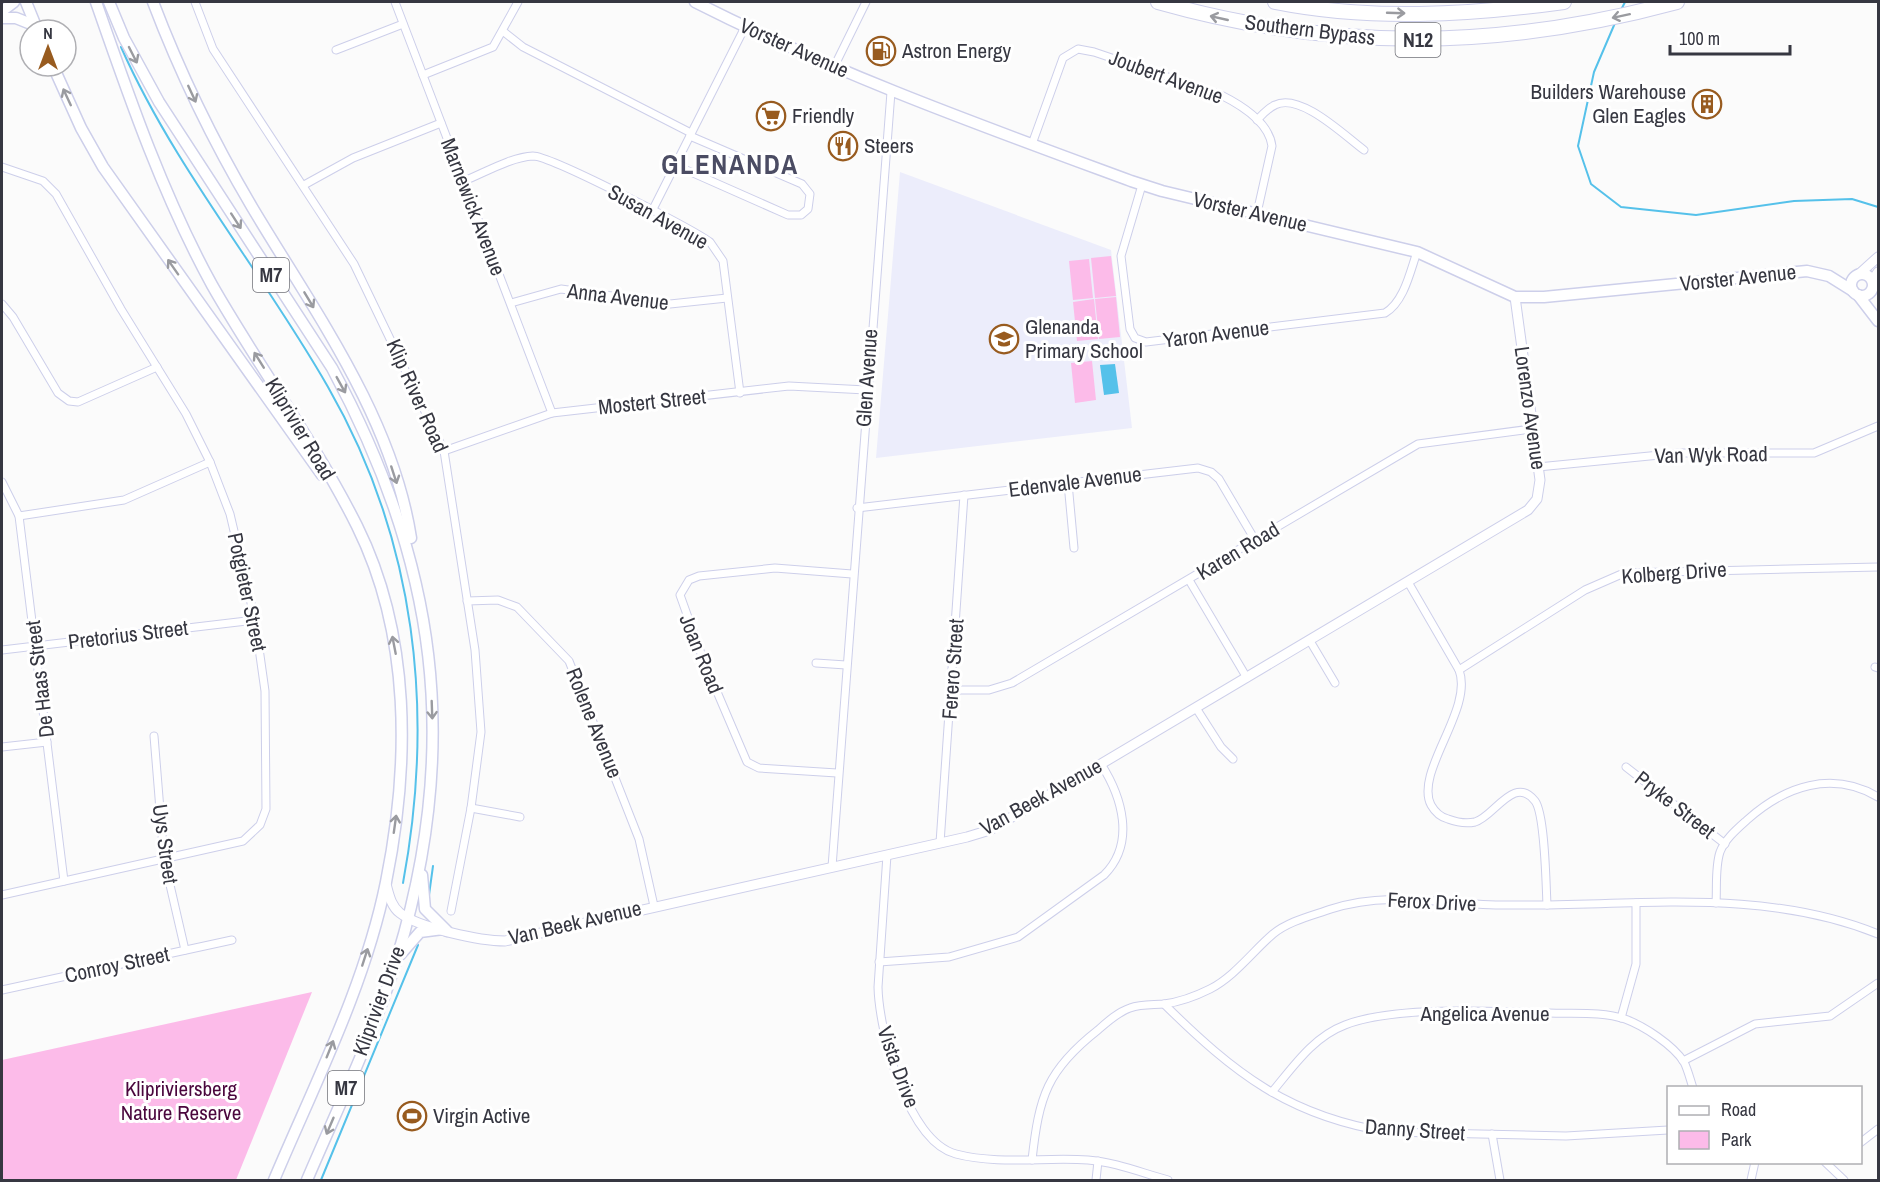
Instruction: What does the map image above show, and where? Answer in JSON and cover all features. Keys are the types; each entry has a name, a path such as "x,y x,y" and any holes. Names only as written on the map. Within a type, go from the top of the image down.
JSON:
{"highway":[{"name":"Southern Bypass","path":"1158,2 1233,21 1285,30 1372,39 1440,40 1516,35 1569,27 1677,2"},
{"name":"Southern Bypass","path":"1275,2 1339,10 1413,14 1508,9 1564,2"}],"main road":[{"path":"2,11 14,2"},
{"path":"26,2 33,18"},
{"name":"Kliprivier Road","path":"96,2 165,188 189,243 213,287 306,437 356,524 378,579 397,660 401,703 400,761 386,882"},
{"name":"M7","path":"109,2 124,38 159,102 326,359 355,410 390,493 411,559 423,611 432,694 432,781 422,850"},
{"path":"153,2 178,63 226,160 329,332 358,386 398,487 411,537 411,559"},
{"name":"Vorster Avenue","path":"695,2 745,27 891,92 1142,185 1417,252 1515,297 1544,297 1802,271 1829,276 1867,275 1874,281 1877,318"},
{"path":"2,18 18,19"},
{"path":"58,78 81,128 113,183 291,435 342,501"},
{"name":"Vorster Avenue","path":"1829,276 1856,293 1877,318"},
{"path":"1856,276 1851,283 1856,293 1866,295 1874,281"},
{"path":"422,850 423,904 428,913 445,930"},
{"name":"Kliprivier Drive","path":"307,1180 385,995 408,918 422,850"},
{"name":"Kliprivier Drive","path":"274,1180 351,996 366,956 386,882"},
{"path":"397,958 420,932 445,930"}],"street":[{"name":"Klip River Road","path":"195,2 213,49 358,270 444,451 478,679 481,722 480,748 471,808 451,911"},
{"name":"Marnewick Avenue","path":"395,2 552,413"},
{"path":"423,75 489,49 497,43 518,2"},
{"path":"834,67 866,2"},
{"path":"336,50 403,24"},
{"path":"652,211 745,27"},
{"path":"504,32 523,47 691,135 802,184 810,194 808,209 801,215 788,214 675,165"},
{"name":"Joubert Avenue","path":"1032,144 1061,61 1066,54 1078,49 1094,52 1221,95 1257,120 1268,131 1272,146 1257,213"},
{"name":"Glen Avenue","path":"832,867 857,507 891,92"},
{"path":"1257,120 1274,105 1298,104 1310,110 1364,150"},
{"path":"304,185 353,158 441,123"},
{"name":"Susan Avenue","path":"464,181 525,157 535,156 569,169 652,211 714,246 723,261 740,393"},
{"name":"Potgieter Street","path":"2,167 43,181 56,194 210,462 230,514 255,620 265,691 266,794 263,819 252,835 243,841 2,895"},
{"name":"Yaron Avenue","path":"1142,185 1121,256 1130,329 1135,338 1146,342 1384,313 1394,306 1400,296 1417,252"},
{"path":"1856,276 1878,257"},
{"name":"Anna Avenue","path":"511,303 561,289 670,304 728,298"},
{"name":"Lorenzo Avenue","path":"1515,297 1538,467 1538,494 1531,507 1523,514"},
{"path":"2,304 13,317 57,393 69,401 83,400 157,367"},
{"name":"Mostert Street","path":"444,451 552,413 796,385 866,390"},
{"name":"Van Wyk Road","path":"1538,467 1680,453 1815,453 1878,426"},
{"name":"Karen Road","path":"951,690 989,690 1005,687 1418,444 1532,429"},
{"path":"19,516 124,501 210,462"},
{"name":"Edenvale Avenue","path":"857,507 1190,468 1204,469 1219,479 1255,540"},
{"name":"De Haas Street","path":"2,482 19,516 63,881"},
{"path":"1068,483 1074,548"},
{"name":"Ferero Street","path":"940,843 964,495"},
{"name":"Van Beek Avenue","path":"408,918 481,939 505,940 990,830 1523,514"},
{"name":"Kolberg Drive","path":"1459,670 1586,590 1624,573 1878,567"},
{"name":"Joan Road","path":"837,773 759,768 747,762 703,659 680,595 689,580 708,575 775,568 852,574"},
{"path":"1189,580 1247,678"},
{"path":"1408,582 1459,670 1461,692 1429,783 1429,802 1434,812 1444,818 1467,823 1481,819 1499,802 1516,793 1522,792 1534,798 1541,816 1547,905"},
{"name":"Rolene Avenue","path":"467,601 498,600 517,607 569,661 639,839 654,906"},
{"name":"Pretorius Street","path":"2,650 255,620"},
{"path":"1310,640 1335,683"},
{"path":"816,663 846,665"},
{"path":"1196,708 1221,747 1233,759"},
{"name":"Uys Street","path":"154,736 164,859 185,950"},
{"path":"2,747 47,742"},
{"path":"879,962 949,957 1018,937 1104,875 1119,853 1123,824 1118,795 1101,764"},
{"name":"Pryke Street","path":"1626,767 1725,844"},
{"path":"1716,903 1719,858 1725,844 1770,800 1804,787 1840,782 1853,784 1878,796"},
{"path":"471,808 520,817"},
{"name":"Vista Drive","path":"887,855 878,999 882,1025 902,1089 927,1132 944,1148 955,1154 1032,1160 1098,1161 1168,1180"},
{"path":"386,882 391,902 398,912 408,918"},
{"name":"Ferox Drive","path":"1032,1160 1037,1119 1059,1064 1090,1036 1124,1010 1137,1006 1164,1004 1200,994 1222,982 1285,926 1345,905 1406,898 1497,905 1716,903 1798,910 1839,919 1878,934"},
{"path":"1621,1018 1636,964 1636,903"},
{"name":"Conroy Street","path":"2,990 232,940"},
{"path":"1683,1061 1755,1024 1772,1021 1815,1020 1830,1016 1878,983"},
{"name":"Danny Street","path":"1164,1004 1215,1052 1272,1092 1308,1112 1361,1128 1388,1132 1576,1136 1667,1130"},
{"name":"Angelica Avenue","path":"1272,1092 1315,1043 1329,1032 1359,1020 1443,1012 1560,1013 1621,1018 1642,1028 1678,1054 1692,1086"},
{"path":"1862,1141 1878,1129"},
{"path":"1492,1134 1500,1180"},
{"path":"1096,1180 1098,1161"},
{"path":"1751,1180 1755,1164"},
{"path":"1828,1164 1844,1180"},
{"path":"1834,1168 1838,1164"}],"shaded area":[{"name":"Glenanda Primary School","path":"900,172 1111,250 1132,428 876,458"}],"green space":[{"path":"1111,256 1116,296 1095,298 1091,258"},
{"path":"1089,259 1093,298 1073,300 1069,261"},
{"path":"1116,297 1120,337 1099,339 1095,299"},
{"path":"1094,299 1098,339 1077,341 1073,302"},
{"path":"1092,361 1096,400 1075,403 1071,363"},
{"name":"Klipriviersberg Nature Reserve","path":"312,992 236,1180 2,1180 2,1060"}],"water":[{"path":"1115,364 1119,393 1104,395 1100,365"}],"waterway":[{"path":"1621,10 1625,2"},
{"path":"1615,23 1594,72 1578,146 1591,184 1621,207 1696,215 1794,201 1852,199 1878,207"},
{"path":"121,47 143,92 193,178 328,387 358,445 381,505 399,566 410,628 417,691 417,754 413,819 403,883"},
{"path":"429,895 433,866"},
{"path":"321,1180 418,945"}],"place":[{"name":"Astron Energy","path":"881,51"},
{"name":"Builders Warehouse Glen Eagles","path":"1707,104"},
{"name":"Friendly","path":"771,116"},
{"name":"Steers","path":"843,146"},
{"name":"Glenanda Primary School","path":"1004,339"},
{"name":"Virgin Active","path":"412,1116"}],"district":[{"name":"GLENANDA","path":"730,165"}]}
